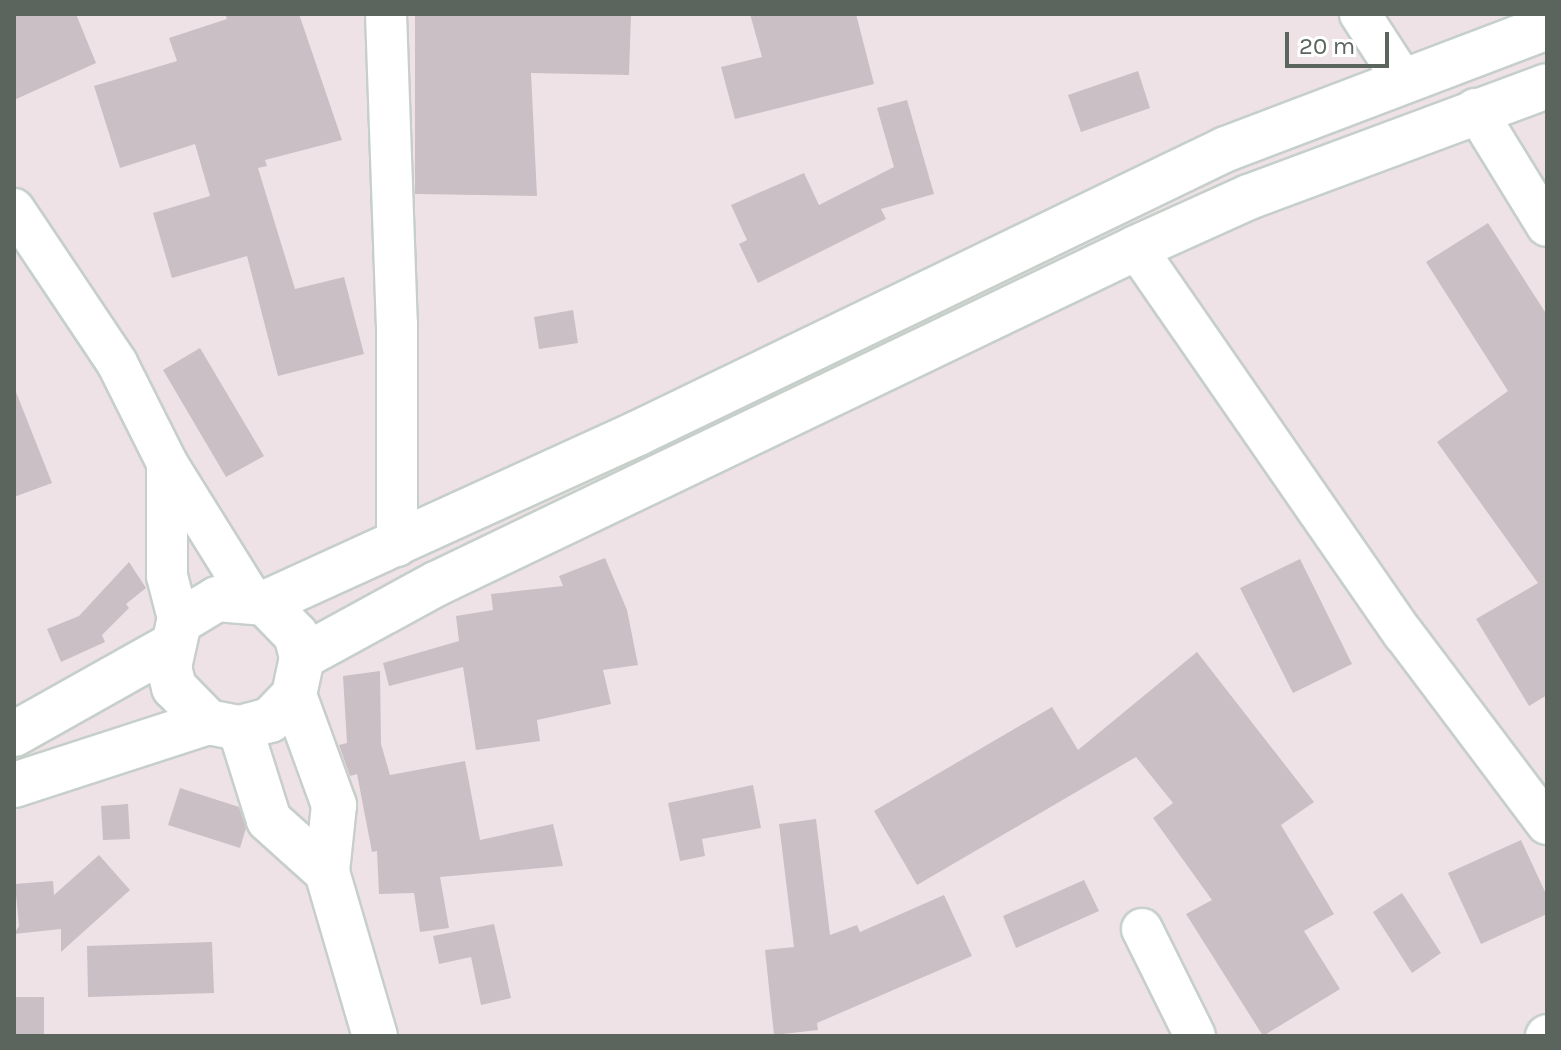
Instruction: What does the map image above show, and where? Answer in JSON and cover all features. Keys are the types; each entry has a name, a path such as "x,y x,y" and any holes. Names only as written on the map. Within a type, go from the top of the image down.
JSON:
{"main road":[{"path":"14,734 175,634 217,599 258,600 397,546 1042,233 1226,149 1402,79 1547,27"},
{"path":"14,785 224,725 270,720 298,676 436,584 1136,248 1475,109 1547,86"},
{"path":"258,600 296,635 298,676 334,805 327,872 375,1036"},
{"path":"175,634 174,687 224,725 269,820 327,872"}],"street":[{"path":"386,14 397,324 397,546"},
{"path":"1360,14 1402,79"},
{"path":"1475,109 1547,226"},
{"path":"14,209 117,363 167,463 258,600"},
{"path":"1136,248 1403,633 1547,824"},
{"path":"167,463 167,576 175,634"},
{"path":"1142,929 1195,1036"}],"building":[{"path":"14,14 76,14 96,63 14,100"},
{"path":"225,14 299,14 342,140 265,160 267,166 258,168 295,289 344,277 364,354 278,376 247,256 172,278 153,213 210,196 195,144 120,168 94,86 177,61 169,38 227,19"},
{"path":"415,14 631,14 629,75 531,73 537,196 415,194"},
{"path":"750,14 856,14 874,84 735,119 721,67 762,57"},
{"path":"1138,71 1150,108 1081,132 1068,95"},
{"path":"907,100 934,194 881,209 886,219 758,283 739,244 747,240 731,205 804,173 819,205 894,167 877,108"},
{"path":"1488,223 1547,315 1547,695 1529,706 1476,619 1538,583 1437,442 1508,391 1426,262"},
{"path":"573,310 578,343 539,349 534,317"},
{"path":"200,348 264,456 226,477 163,370"},
{"path":"14,387 52,483 14,497"},
{"path":"605,558 627,610 638,665 603,670 611,704 537,720 540,741 476,750 463,667 389,686 383,663 459,641 456,616 493,610 491,594 563,586 559,576"},
{"path":"1300,559 1352,664 1293,693 1240,588"},
{"path":"129,562 146,588 126,604 129,608 102,635 105,642 61,662 47,629 79,616"},
{"path":"1197,652 1314,802 1281,825 1334,914 1304,931 1340,989 1263,1036 1186,914 1212,900 1153,818 1173,803 1136,757 917,885 874,811 1052,707 1078,750"},
{"path":"380,671 381,744 390,775 465,761 480,840 553,824 563,866 440,877 449,928 420,932 414,893 379,894 377,851 372,852 357,774 350,776 339,745 347,743 343,676"},
{"path":"753,785 761,828 702,839 705,856 680,861 668,803"},
{"path":"180,788 239,807 246,828 240,848 168,825"},
{"path":"128,804 130,839 103,840 101,806"},
{"path":"816,819 830,935 857,925 860,932 944,895 972,956 817,1023 818,1030 774,1035 765,950 794,947 779,824"},
{"path":"1521,840 1547,896 1547,914 1481,944 1448,873"},
{"path":"99,855 130,890 61,952 61,929 14,934 19,926 15,884 53,881 54,895"},
{"path":"1084,880 1099,911 1016,948 1003,916"},
{"path":"1402,893 1441,953 1412,973 1373,912"},
{"path":"494,924 511,998 481,1005 471,957 439,964 433,936"},
{"path":"212,942 214,993 88,997 87,946"},
{"path":"14,997 44,997 44,1036 14,1036"}]}
